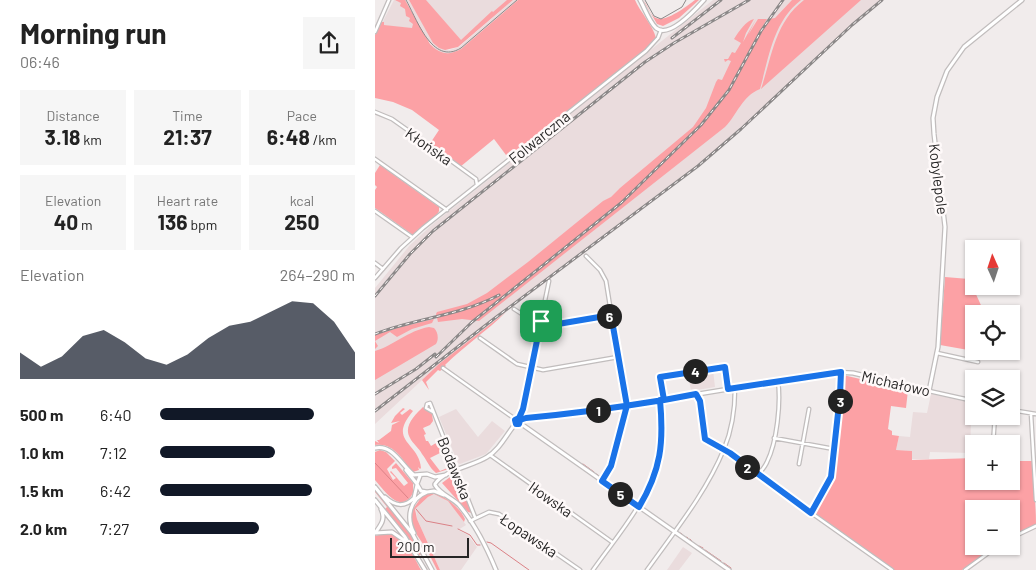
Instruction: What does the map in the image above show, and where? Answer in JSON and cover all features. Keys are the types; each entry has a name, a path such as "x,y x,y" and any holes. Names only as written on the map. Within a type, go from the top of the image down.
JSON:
{"street":[{"path":"375,32 389,0"},
{"path":"640,0 655,26 661,30 669,30 681,22 704,0"},
{"name":"Kobylepole","path":"929,391 937,353 945,227 933,118 937,97 947,71 964,47 1021,0"},
{"name":"Folwarczna","path":"375,278 412,237 646,51 658,38 661,30"},
{"name":"Kłońska","path":"375,112 391,119 475,178 477,185"},
{"path":"375,159 447,210"},
{"path":"375,211 412,237"},
{"path":"586,256 603,274 607,286 627,406 611,466 602,481"},
{"path":"375,263 383,269"},
{"path":"431,491 439,480 490,455 518,421 549,281"},
{"path":"514,309 528,318 558,324 611,315"},
{"path":"480,338 517,364 543,370 619,357"},
{"path":"937,353 978,362"},
{"path":"593,570 639,507 651,484 661,446 663,426 660,377 725,367 728,389"},
{"path":"443,368 729,570"},
{"path":"811,513 831,477 841,372"},
{"name":"Michałowo","path":"518,421 627,406 841,372 853,373 965,399"},
{"path":"759,475 767,463 774,438 780,394 778,381"},
{"path":"647,570 702,490 724,449 732,421 735,388"},
{"path":"698,394 704,438 724,449 892,570"},
{"path":"799,464 809,409"},
{"name":"Bodawska","path":"433,412 475,517 470,520"},
{"path":"1020,412 1036,414"},
{"path":"1031,414 1036,500"},
{"path":"774,438 834,449"},
{"path":"375,448 383,447 389,449 413,475 421,476 427,474 437,477 449,474"},
{"name":"Iłowska","path":"490,455 612,542"},
{"path":"401,463 421,491 427,492"},
{"path":"376,488 393,503 403,505 414,498 421,476"},
{"path":"431,476 434,479 435,485 456,503 470,520 496,570"},
{"path":"376,488 418,543"},
{"path":"433,570 418,543 410,525 409,517 413,505 422,494 431,491 447,496"},
{"path":"375,500 414,549 425,570"},
{"path":"375,532 382,523 383,516 378,504"},
{"name":"Łopawska","path":"475,517 489,512 504,516 579,570"},
{"path":"1020,534 1036,526"},
{"path":"375,532 393,532 414,549"},
{"path":"965,570 986,555"}],"shaded area":[{"path":"394,0 401,0 417,29 381,25"},
{"path":"395,0 405,0 430,44 444,53 452,53 461,49 518,0 635,0 656,38 645,50 509,159 494,139 460,167 429,145 439,130 412,110 393,102 375,98 375,35 381,22 384,22 384,25 412,28 413,24 409,21 410,18 406,16 405,9 400,6 401,3"},
{"path":"405,0 409,0 434,43 439,48 449,50 459,47 513,0 518,0 461,49 453,53 447,53 437,52 432,46"},
{"path":"409,0 426,0 461,40 492,11 507,0 513,0 458,47 445,50 433,43"},
{"path":"424,0 511,0 459,45"},
{"path":"643,0 653,16 662,19 674,14 695,0 699,0 679,18 663,26 657,24"},
{"path":"713,0 884,0 706,161 477,334 436,367 375,424 375,288 410,245 433,224"},
{"path":"792,0 801,0 784,19 778,29 760,89 744,101 725,127 479,321 462,319 438,322 437,312 467,304 487,293 603,201 611,197 693,127 706,108 716,82 718,79 722,80 731,61 725,62 724,59 728,59 732,52 735,53 741,43 734,39 740,30 754,19 743,42 756,19 748,35 758,19 767,19 755,42 769,19 775,18"},
{"path":"804,0 861,0 761,89 781,29 794,9"},
{"path":"380,165 439,207 437,215 413,235 375,208 375,190 377,187 375,185 375,173"},
{"path":"945,277 965,279 965,295 976,295 981,305 965,305 965,349 940,345"},
{"path":"506,312 426,382 429,390 422,380 439,364"},
{"path":"434,319 432,323 412,329 397,337 390,332 375,341 375,335"},
{"path":"429,327 434,328 436,331 438,338 436,344 375,380 375,351 414,332"},
{"path":"713,370 715,387 691,391 688,374"},
{"path":"843,375 908,390 906,408 891,406 888,429 892,431 892,435 899,436 896,450 912,451 912,460 965,458 965,490 1020,490 1020,461 1033,461 1036,524 1020,532 1020,500 965,500 965,555 983,555 962,570 894,570 813,513 832,476"},
{"path":"931,394 965,401 965,425 971,425 971,435 965,435 965,453 930,452 929,459 911,459 911,451 896,450 899,436 910,437 913,412 927,413"},
{"path":"423,407 432,414 433,421 430,425 423,428 426,434 424,435 426,441 431,446 436,443 444,446 448,453 446,455 444,451 430,458 440,471 450,467 449,462 452,464 452,468 436,473 408,434 409,425"},
{"path":"403,408 405,409 400,413 402,415 410,409 413,411 403,429 404,436 419,459 421,468 418,467 419,470 413,472 392,449 387,446 375,445 375,441 379,443 377,440 391,431 392,425 400,421 391,423"},
{"path":"456,409 478,437 492,421 505,431 486,454 460,464 439,417"},
{"path":"380,450 386,452 395,461 387,469 393,480 396,478 391,471 404,486 408,483 396,468 392,469 396,463 413,483 413,493 403,502 393,499 375,480 375,452"},
{"path":"454,474 457,475 472,513 468,512 442,483"},
{"path":"375,489 408,530 423,554 419,555 408,537 385,509 387,507 375,492"},
{"path":"435,492 448,500 456,507 465,519 464,522 448,501 434,494 415,509 417,519 440,570 437,570 427,550 411,526 410,515 423,495"},
{"path":"434,494 449,501 466,525 458,530 468,535 477,547 461,570 440,570 417,519 416,508"},
{"path":"387,533 399,538 404,543 421,570 375,570 375,536"},
{"path":"683,547 692,553 679,570 667,570"}],"waterway":[{"path":"375,463 408,498"},
{"path":"583,464 594,472"},
{"path":"605,480 613,485"},
{"path":"632,499 636,501"},
{"path":"416,509 426,521 452,526"},
{"path":"458,529 470,535 477,545 480,545"},
{"path":"487,542 529,570"},
{"path":"699,546 703,548"},
{"path":"705,550 721,561"},
{"path":"724,563 731,568"}],"tram line":[{"path":"406,0 427,38 442,51 451,52 461,48 517,0"},
{"path":"645,0 654,16 661,19 682,7 686,0"}],"railway":[{"path":"672,38 721,0"},
{"path":"375,296 410,254 433,231 645,62 749,0"},
{"path":"436,357 472,322 621,203 701,125 729,90 761,31 783,0"},
{"path":"375,411 495,318 698,166 741,129 852,25 882,0"},
{"path":"375,334 469,308 499,295"},
{"path":"375,394 416,369 435,354"}],"route":[{"path":"541,321 523,409 521,416 515,420 516,424 519,424 520,420 526,418 576,414 627,406 660,400 664,400 696,394 700,401 704,438 735,456 748,468 811,513 831,477 841,372 728,389 725,367 660,377 664,400 663,400 660,400 663,437 656,470 648,492 639,507 602,481 615,456 627,406 611,315 558,324 541,321"}]}
